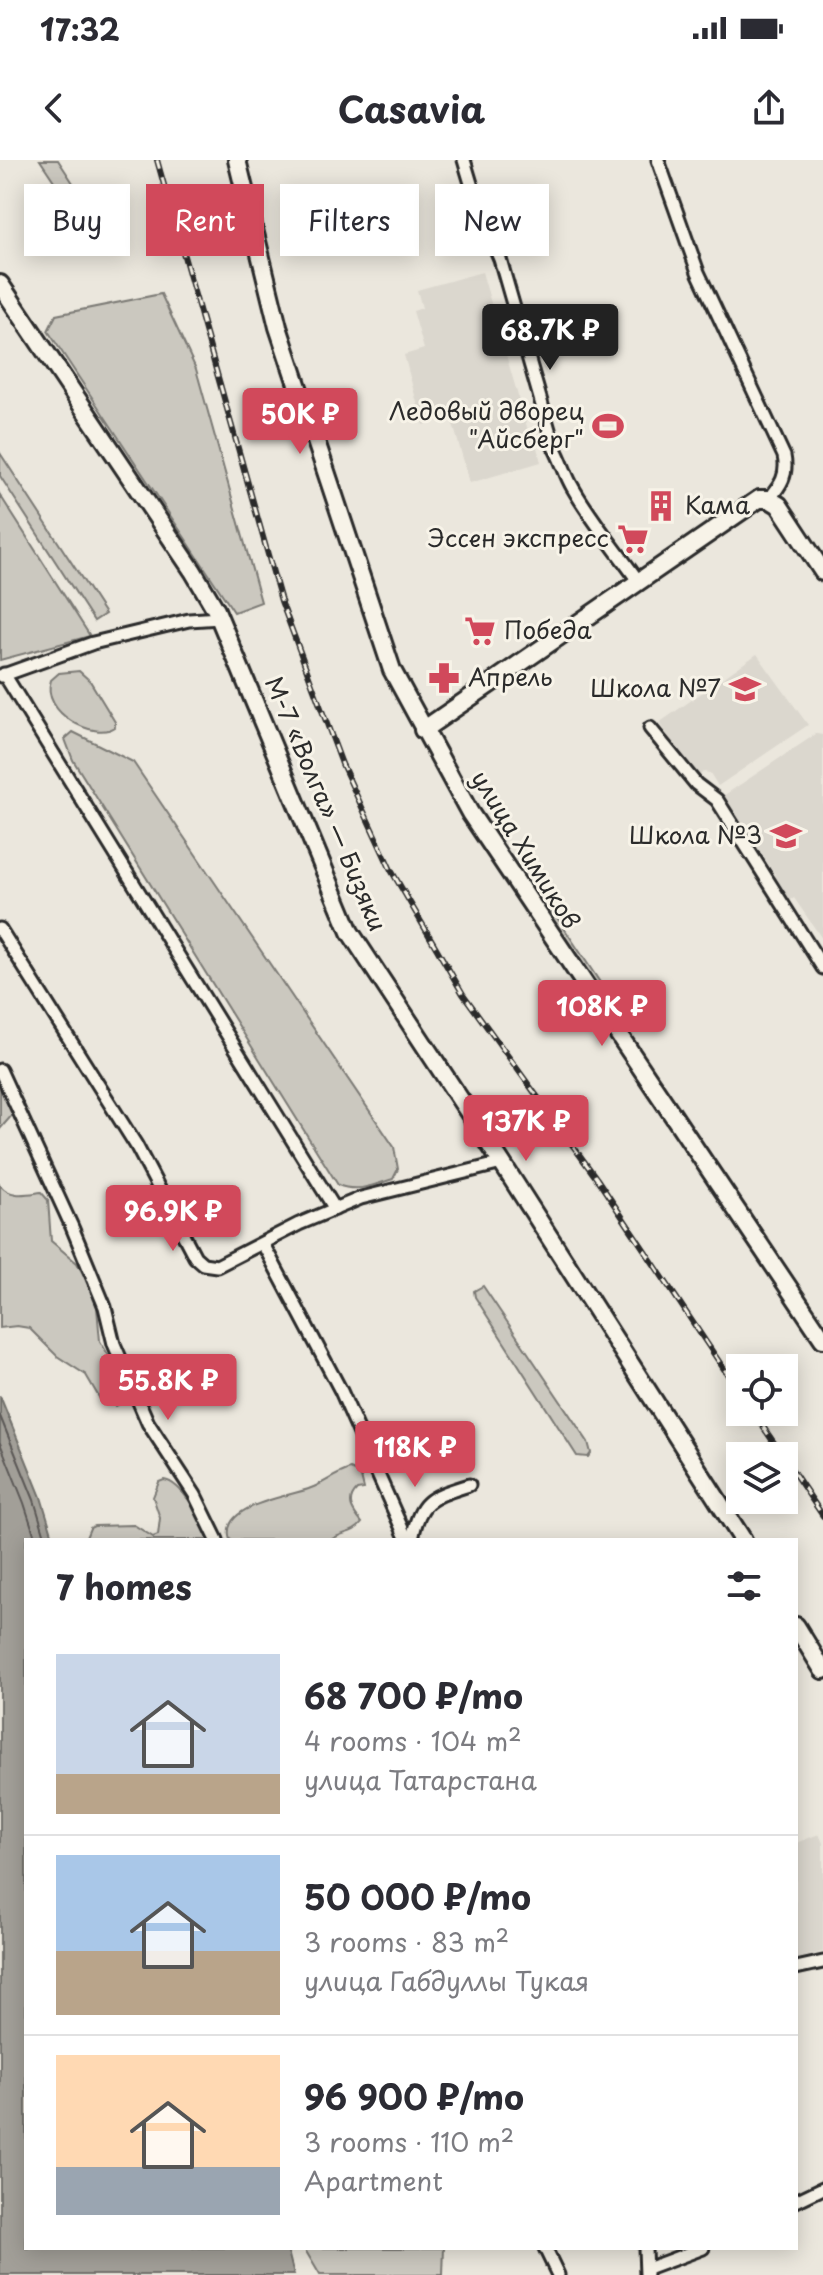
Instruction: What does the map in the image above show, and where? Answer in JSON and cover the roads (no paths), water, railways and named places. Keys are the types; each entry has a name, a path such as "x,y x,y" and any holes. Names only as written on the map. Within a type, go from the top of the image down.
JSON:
{"main road":[{"name":"улица Химиков","path":"237,160 278,327 392,670 470,813 823,1339"},
{"name":"М-7 «Волга» — Бизяки","path":"0,284 193,571 220,618 350,932 742,1538"},
{"path":"423,730 755,502 769,499 779,505 823,572"},
{"path":"798,1629 823,1670"}],"street":[{"path":"464,160 478,207 500,259 554,447 582,503 639,582"},
{"path":"658,160 698,272 784,456 784,479 769,499"},
{"path":"220,618 189,620 93,643 1,675 335,1209"},
{"path":"650,728 696,784 717,800 823,968"},
{"path":"0,929 136,1145 199,1261 208,1266 217,1266 299,1224 361,1198 502,1163"},
{"path":"0,1070 105,1307 114,1344 148,1423 195,1495 216,1538"},
{"path":"263,1244 341,1391 408,1538"},
{"path":"410,1538 417,1516 426,1503 438,1495 469,1485"},
{"path":"798,1968 823,1962"},
{"path":"798,2200 823,2188"},
{"path":"546,2250 558,2275"},
{"path":"645,2250 646,2272 698,2250"}],"water":[{"path":"0,1396 41,1497 53,1538 24,1538 24,2250 288,2250 294,2275 0,2275"}],"railway":[{"path":"157,160 281,601 342,764 391,870 463,994 597,1179 726,1372"},
{"path":"763,1426 773,1442"},
{"path":"798,1479 823,1516"}],"place":[{"name":"Ледовый дворец \"Айсберг\"","path":"608,426"},
{"name":"Кама","path":"661,506"},
{"name":"Эссен экспресс","path":"633,539"},
{"name":"Победа","path":"480,631"},
{"name":"Апрель","path":"444,678"},
{"name":"Школа №7","path":"745,689"},
{"name":"Школа №3","path":"786,836"}]}
